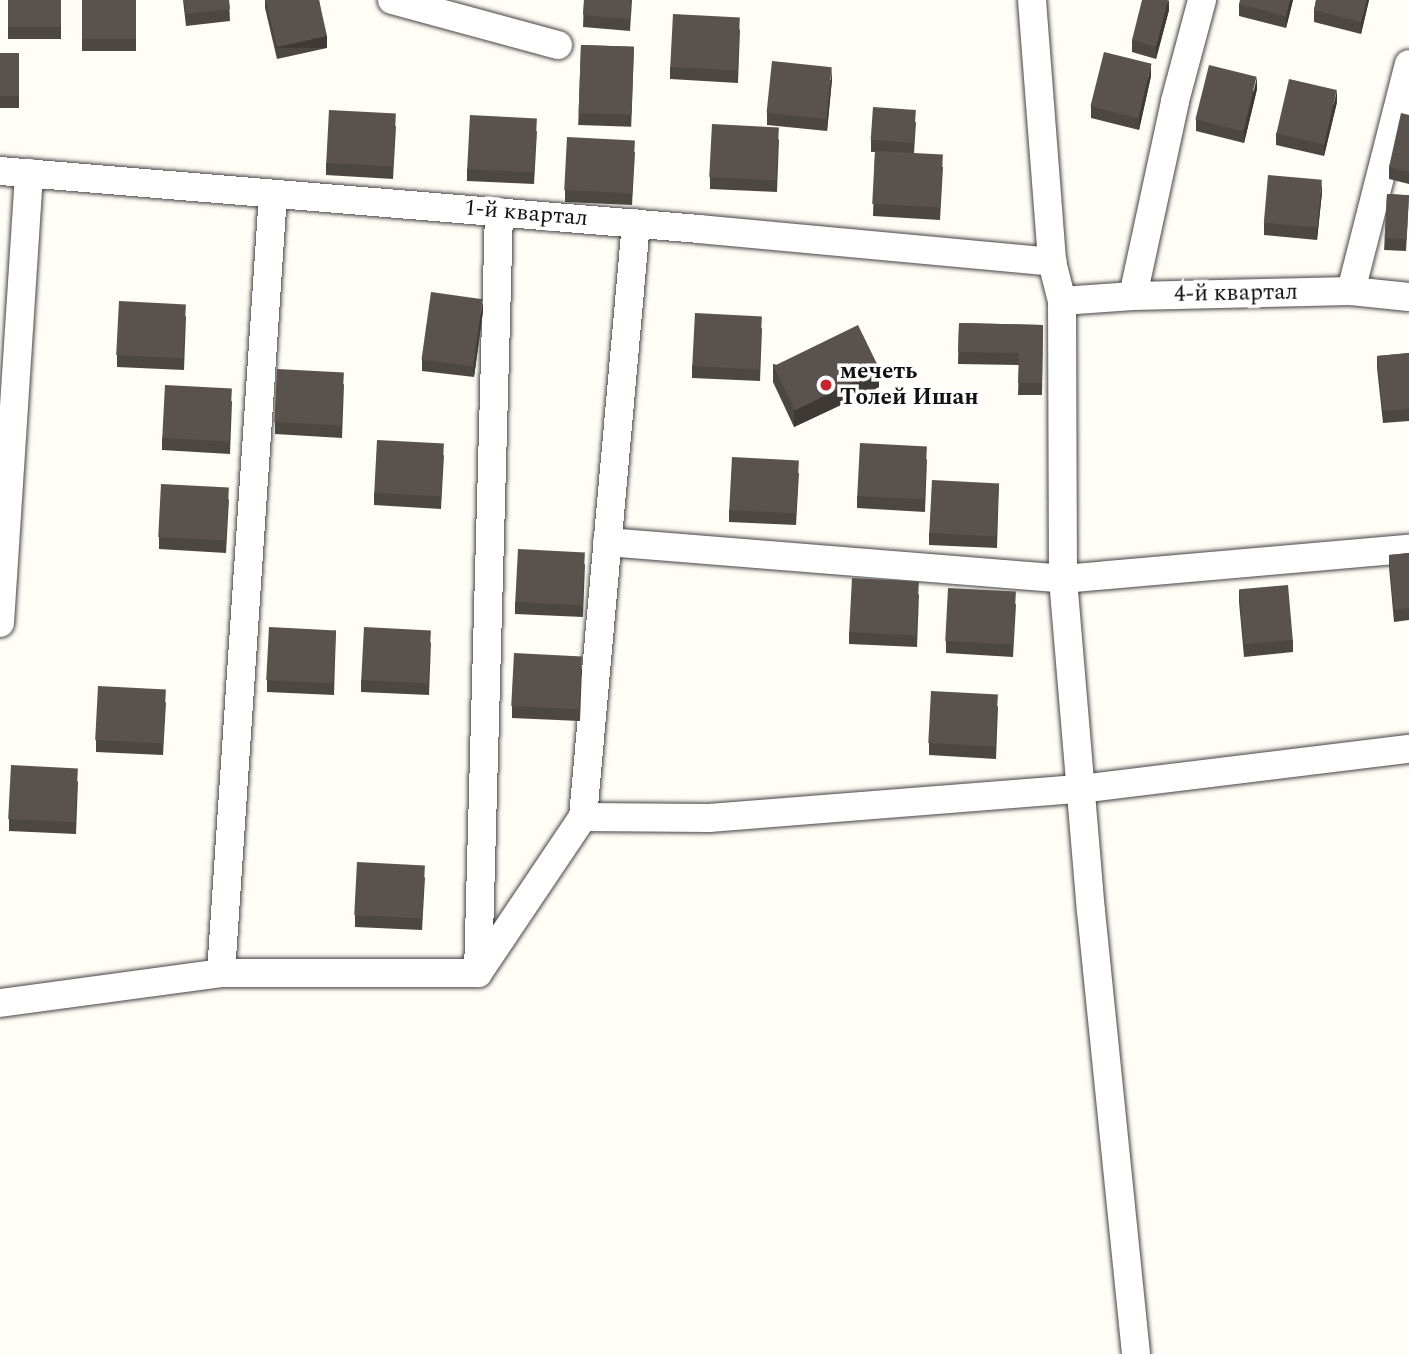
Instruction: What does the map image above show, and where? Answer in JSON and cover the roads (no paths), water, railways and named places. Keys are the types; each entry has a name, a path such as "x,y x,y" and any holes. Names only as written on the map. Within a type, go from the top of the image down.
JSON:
{"street":[{"path":"392,0 558,45"},
{"path":"1032,0 1052,262 1062,301 1063,579 1136,1354"},
{"path":"1133,296 1175,102 1202,0"},
{"path":"1351,291 1409,64"},
{"name":"1-й квартал","path":"0,171 636,223 1052,262"},
{"path":"0,623 29,173"},
{"path":"221,973 273,194"},
{"path":"478,973 499,212"},
{"path":"478,973 583,817 636,223"},
{"name":"4-й квартал","path":"1062,301 1133,296 1351,291 1409,298"},
{"path":"607,542 1063,579 1409,549"},
{"path":"583,817 709,818 1081,789 1409,749"},
{"path":"0,1003 221,973 478,973"}],"place":[{"name":"мечеть Толей Ишан","path":"826,385"}]}
